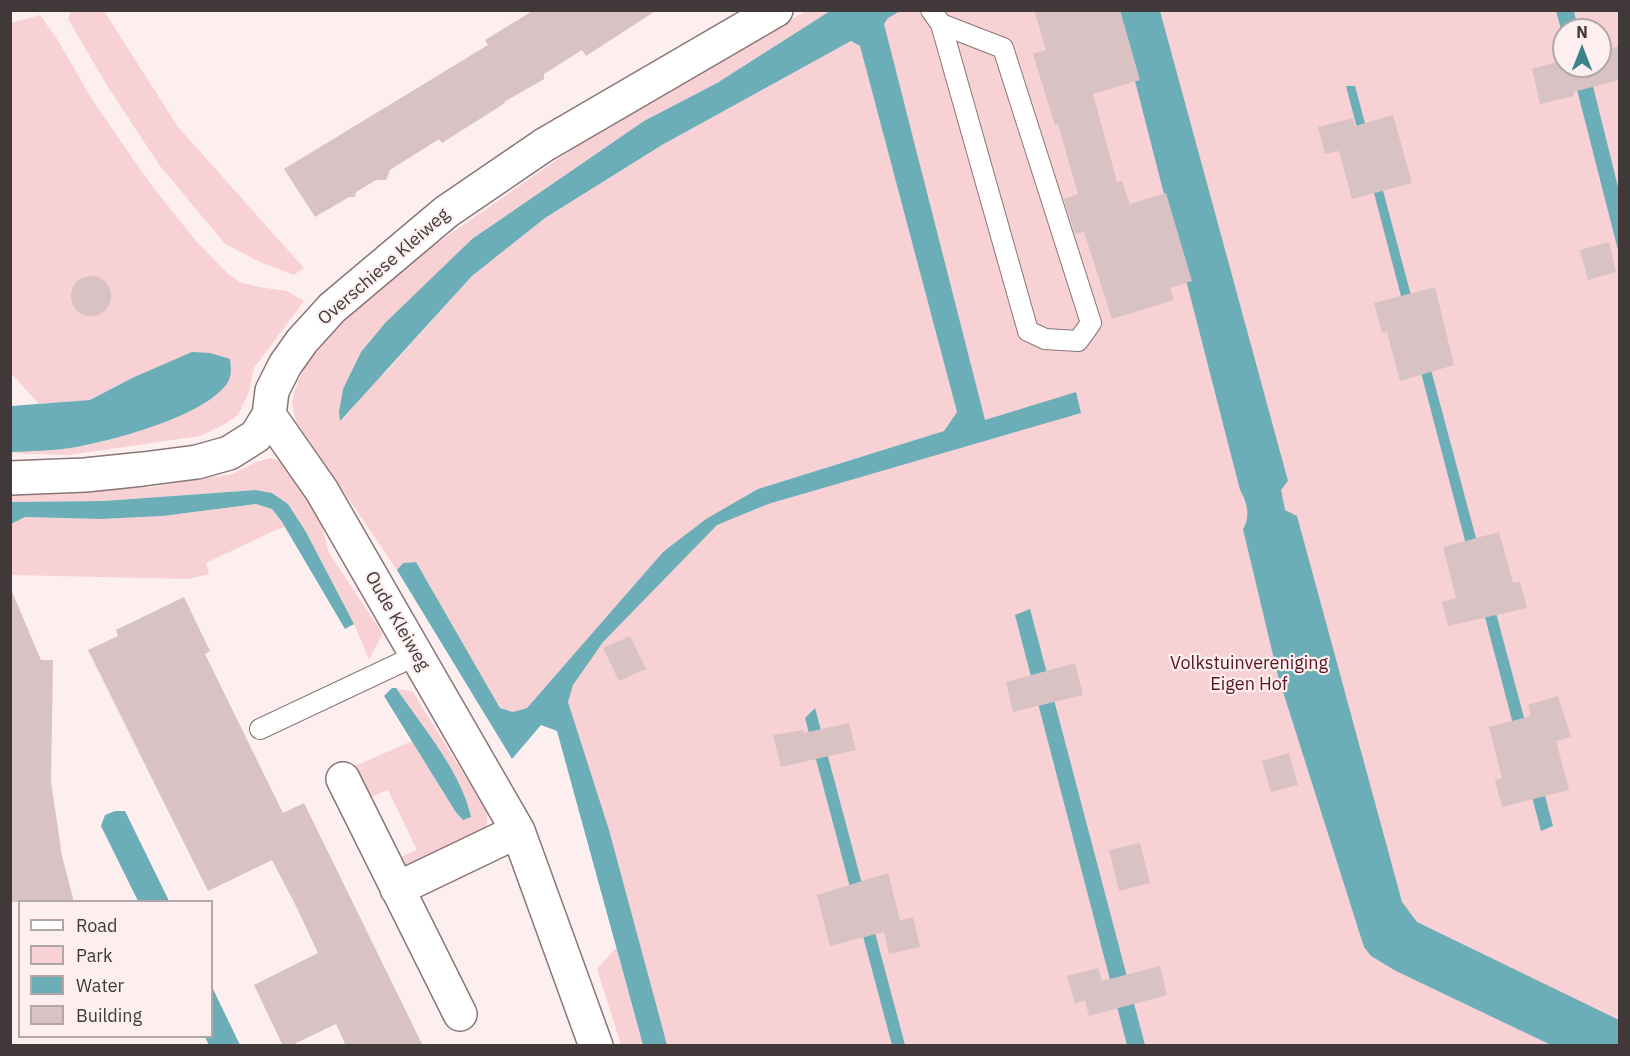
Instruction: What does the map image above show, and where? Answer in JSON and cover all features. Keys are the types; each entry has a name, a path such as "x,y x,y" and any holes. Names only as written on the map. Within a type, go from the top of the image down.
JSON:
{"street":[{"name":"Overschiese Kleiweg","path":"10,478 85,475 197,462 229,453 256,436 269,415 272,391 285,365 302,341 332,308 446,212 544,145 776,10"},
{"name":"Oude Kleiweg","path":"269,415 322,491 518,831 596,1046"},
{"path":"343,779 460,1014"},
{"path":"397,889 518,831"}],"lane":[{"path":"936,17 1003,48 1091,323 1078,341 1045,339 1028,331 936,17"},
{"path":"260,729 417,655"}],"green space":[{"path":"71,11 104,11 178,127 304,268 294,275 262,263 225,244 160,166 108,87 68,19"},
{"path":"806,11 830,11 717,83 644,121 472,239 385,323 361,352 343,389 384,374 472,276 545,218 662,145 851,41 860,45 957,412 944,431 758,489 663,552 527,708 513,712 500,708 416,562 403,563 397,570 296,422 292,403 304,368 333,327 413,260 604,127"},
{"name":"Volkstuinvereniging Eigen Hof","path":"877,11 1619,11 1619,1045 658,1045 563,682 714,519 968,434"},
{"path":"40,15 57,39 93,101 149,182 196,241 228,274 240,282 287,291 304,301 254,368 249,392 238,415 200,436 69,455 11,453 70,448 105,441 157,424 206,402 132,378 90,400 39,404 11,373 11,23"},
{"path":"270,458 286,463 302,481 321,523 329,553 383,634 369,659 354,624 306,532 288,504 272,493 256,490 102,501 11,502 10,493 152,487 232,474"},
{"path":"256,504 272,509 285,527 206,563 209,574 188,579 11,575 11,524 25,517 100,519 163,516"},
{"path":"396,688 413,692 487,812 487,825 481,838 414,871 393,861 417,850 388,790 364,800 348,769 412,741 455,811 454,774"},
{"path":"616,948 643,1045 621,1045 597,969"}],"water":[{"path":"902,10 888,18 884,24 985,420 1076,392 1081,413 768,504 717,525 603,642 573,685 568,702 609,830 667,1045 643,1045 557,731 541,725 512,759 397,570 403,563 416,562 500,708 513,712 527,708 663,552 706,519 758,489 944,431 957,412 860,46 851,41 662,145 545,218 472,276 340,421 339,412 343,389 361,352 385,323 472,239 644,121 717,83 830,11"},
{"path":"1117,11 1160,11 1288,481 1281,490 1285,510 1297,516 1402,902 1417,922 1619,1020 1619,1045 1551,1045 1396,971 1371,956 1364,947 1278,676 1243,529 1247,520 1245,499 1240,490"},
{"path":"1556,11 1574,11 1575,18 1558,18"},
{"path":"1574,78 1591,78 1619,191 1619,254"},
{"path":"1346,86 1355,86 1553,826 1541,831"},
{"path":"192,352 210,353 230,359 231,374 228,382 217,394 200,406 156,426 108,440 63,449 11,452 11,406 90,400 132,378"},
{"path":"256,490 272,493 288,504 306,532 354,624 345,629 282,522 272,509 256,504 163,516 100,519 25,517 11,524 11,502 103,501"},
{"path":"1030,609 1145,1045 1127,1045 1015,615"},
{"path":"392,688 396,688 450,767 466,800 471,817 463,820 455,811 384,696"},
{"path":"815,708 905,1045 892,1045 805,718"},
{"path":"115,811 125,811 169,900 138,900 101,826 105,815"},
{"path":"213,989 240,1045 209,1045 206,1038 213,1038"}],"building":[{"path":"534,10 657,10 586,56 582,50 544,74 544,79 442,143 439,139 390,170 386,180 376,180 356,192 355,197 349,197 315,217 284,169 488,45 485,40"},
{"path":"1034,10 1120,10 1140,80 1093,94 1117,182 1122,181 1130,204 1166,193 1192,281 1170,288 1174,300 1112,319 1084,232 1075,234 1064,199 1078,194 1058,124 1055,125 1033,54 1046,50"},
{"path":"1620,46 1620,80 1573,92 1574,96 1540,104 1532,69 1552,63 1552,78 1612,78 1612,48"},
{"path":"1393,115 1412,183 1352,199 1339,151 1325,154 1318,127 1353,118 1355,126"},
{"path":"1609,242 1616,272 1588,280 1580,250"},
{"path":"91,276 99,277 105,282 110,288 110,304 105,310 99,315 91,316 83,315 77,310 72,304 71,296 72,288 77,282 83,277"},
{"path":"1435,287 1454,365 1400,381 1387,332 1382,333 1374,303"},
{"path":"1499,532 1513,583 1520,582 1527,608 1448,626 1442,602 1456,598 1443,547"},
{"path":"10,587 41,660 53,660 51,782 62,856 73,900 10,902"},
{"path":"184,597 210,651 205,654 283,813 304,803 423,1046 346,1046 336,1024 290,1046 283,1046 254,985 318,953 296,906 272,860 208,891 88,650 118,636 116,630"},
{"path":"630,636 646,669 619,681 603,648"},
{"path":"1075,663 1083,695 1013,712 1006,682"},
{"path":"1558,696 1571,737 1556,741 1569,790 1502,807 1495,780 1502,778 1489,727 1531,716 1528,705"},
{"path":"849,723 856,750 781,767 773,735 803,730 804,733"},
{"path":"1289,753 1298,785 1271,792 1262,761"},
{"path":"1140,843 1150,883 1119,891 1109,850"},
{"path":"888,873 900,921 913,917 920,947 889,954 884,932 830,946 817,895"},
{"path":"1160,966 1167,995 1089,1016 1085,1000 1075,1004 1067,976 1098,968 1102,981"}]}
